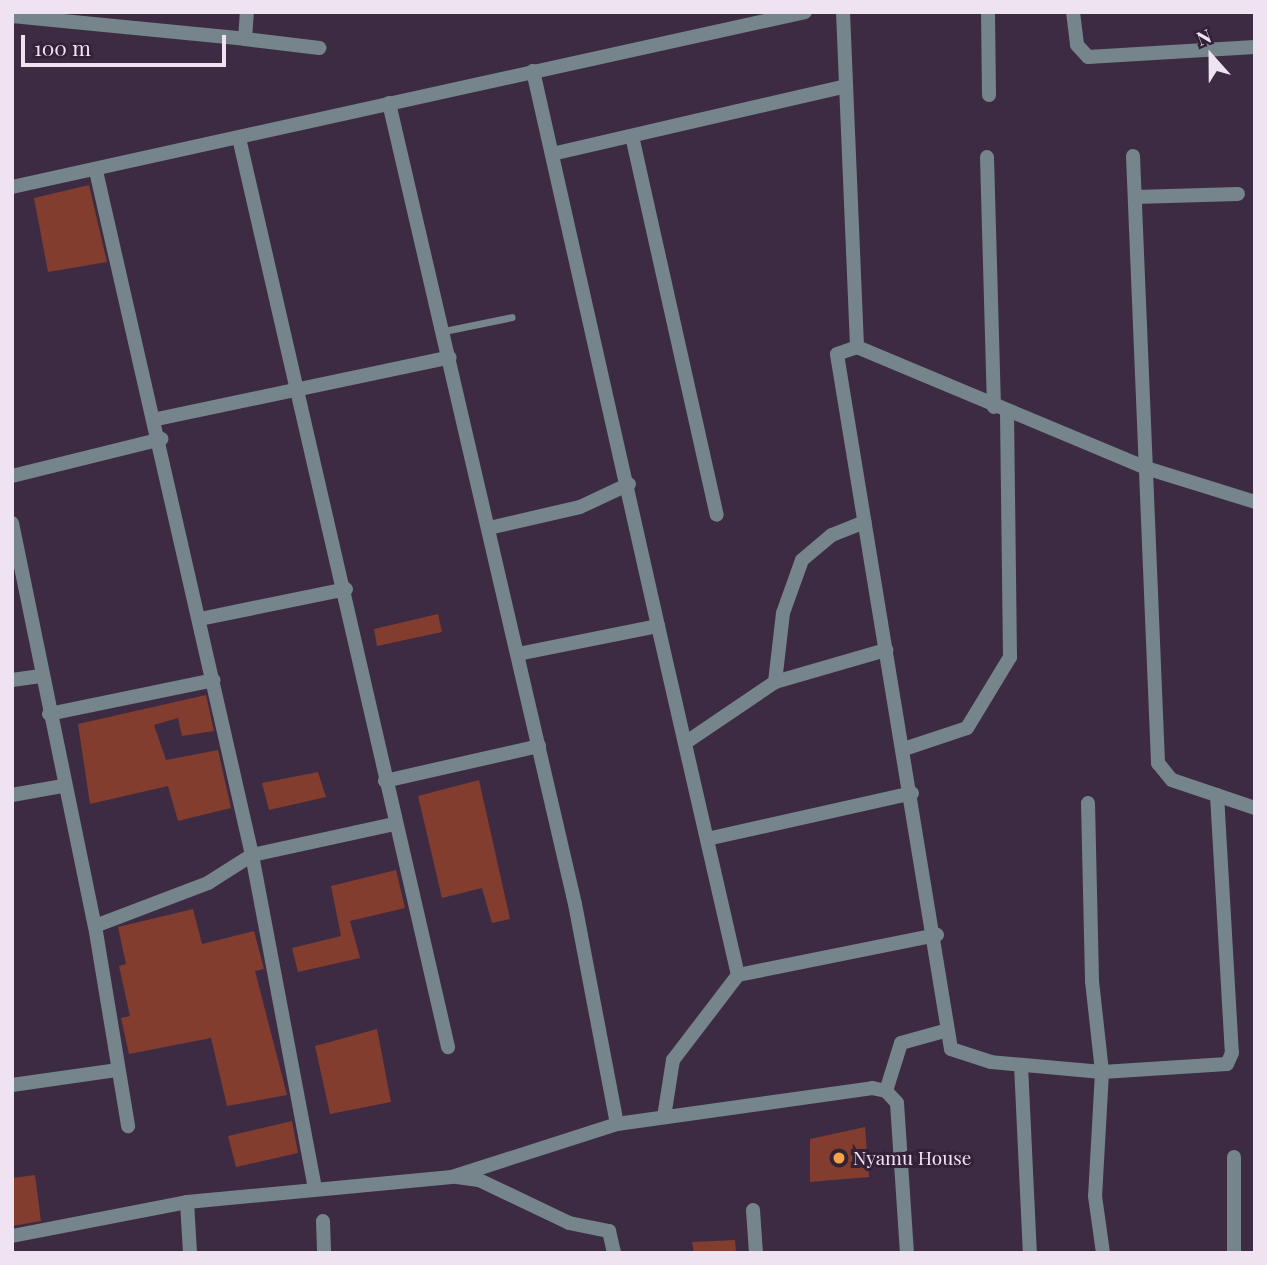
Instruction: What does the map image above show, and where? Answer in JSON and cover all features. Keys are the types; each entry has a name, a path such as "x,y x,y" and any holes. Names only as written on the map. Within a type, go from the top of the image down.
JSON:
{"street":[{"path":"245,39 247,12"},
{"path":"12,187 96,171 389,103 804,12"},
{"path":"843,12 857,347"},
{"path":"988,12 989,95"},
{"path":"1073,12 1077,45 1088,57 1255,47"},
{"path":"12,16 319,48"},
{"path":"533,71 629,484 658,626 738,975"},
{"path":"552,154 846,86"},
{"path":"389,103 539,746 617,1124"},
{"path":"632,136 717,515"},
{"path":"239,138 346,589 394,824 447,1047"},
{"path":"904,749 967,727 1010,657 1001,410 987,156"},
{"path":"1133,156 1158,763 1172,780 1255,808"},
{"path":"96,171 157,419 252,855 315,1189"},
{"path":"1135,197 1238,194"},
{"path":"1217,795 1231,1060 1222,1066 1102,1072 1021,1065 958,1053 944,1031 937,935 837,363 842,349 857,347 1001,410 1146,468 1255,502"},
{"path":"157,419 450,357"},
{"path":"12,476 161,439"},
{"path":"489,528 580,507 629,484"},
{"path":"775,682 783,613 802,560 832,534 864,522"},
{"path":"12,523 63,786 95,926 128,1126"},
{"path":"200,619 346,589"},
{"path":"518,654 658,626"},
{"path":"685,743 775,682 886,650"},
{"path":"12,680 41,676"},
{"path":"49,714 214,680"},
{"path":"385,781 539,746"},
{"path":"12,795 63,786"},
{"path":"707,839 912,793"},
{"path":"1088,803 1092,981 1102,1072 1095,1196 1103,1253"},
{"path":"95,926 208,883 252,855 394,824"},
{"path":"664,1117 673,1060 738,975 937,935"},
{"path":"886,1091 901,1043 944,1031"},
{"path":"1021,1065 1030,1253"},
{"path":"12,1085 118,1070"},
{"path":"452,1177 617,1124 886,1091"},
{"path":"886,1091 897,1103 906,1253"},
{"path":"1234,1157 1234,1253"},
{"path":"12,1236 187,1202 452,1177 479,1180 569,1223 609,1231 614,1253"},
{"path":"187,1202 190,1253"},
{"path":"753,1210 756,1253"},
{"path":"323,1221 324,1253"}],"lane":[{"path":"444,331 512,317"}],"building":[{"path":"89,185 107,262 48,272 34,198"},
{"path":"438,614 442,632 377,646 374,629"},
{"path":"206,695 214,731 182,736 178,718 154,725 166,760 218,750 231,808 178,821 168,786 90,804 78,724"},
{"path":"318,772 326,797 269,810 262,783"},
{"path":"479,780 510,919 492,923 482,888 442,898 418,796"},
{"path":"396,870 405,908 350,921 360,958 298,972 292,948 341,936 331,886"},
{"path":"193,909 202,944 254,931 264,969 255,971 287,1095 227,1106 211,1038 129,1054 121,1018 130,1016 119,966 126,964 118,927"},
{"path":"377,1029 391,1102 330,1114 315,1046"},
{"path":"292,1121 298,1153 236,1167 228,1136"},
{"name":"Nyamu House","path":"865,1127 869,1177 810,1182 810,1139"},
{"path":"35,1175 41,1221 12,1226 12,1178"},
{"path":"735,1240 736,1253 694,1253 692,1242"}],"place":[{"name":"Nyamu House","path":"839,1158"}]}
